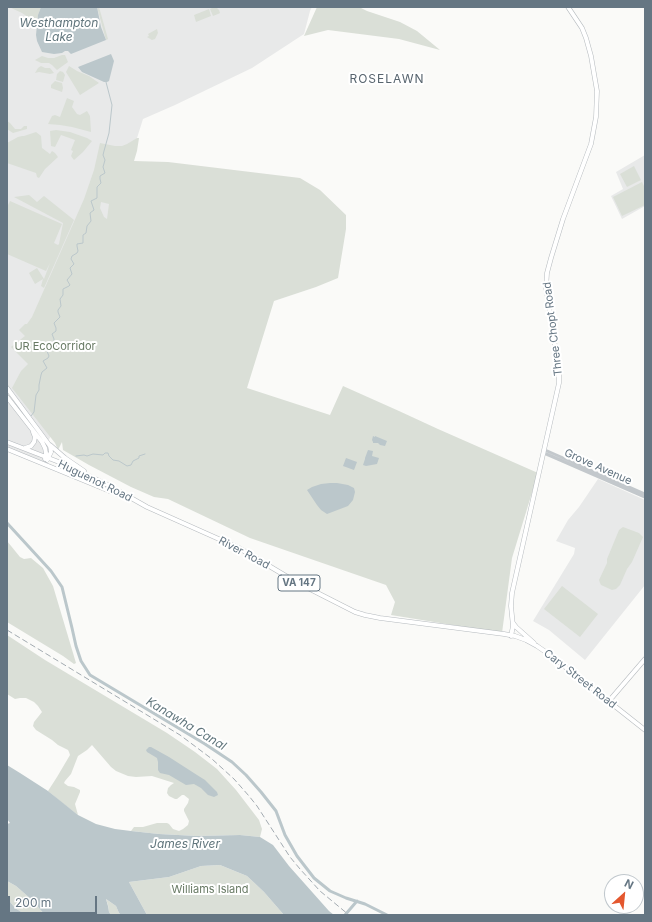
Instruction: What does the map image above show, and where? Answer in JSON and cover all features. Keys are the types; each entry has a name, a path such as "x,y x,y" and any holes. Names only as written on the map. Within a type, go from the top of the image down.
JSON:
{"main road":[{"name":"Three Chopt Road","path":"511,636 513,626 510,606 512,593 560,378 546,288 547,273 566,210 591,144 597,110 595,77 587,40 582,28 568,7"},
{"path":"7,388 48,443 71,464 96,479"},
{"path":"7,397 42,442 47,457"},
{"path":"24,418 34,434 35,439 32,445 24,448"},
{"name":"Huguenot Road","path":"7,442 47,457 96,479 139,503"},
{"path":"44,463 51,450 48,443"},
{"name":"Huguenot Road","path":"7,449 139,503"},
{"name":"River Road","path":"139,503 239,548 296,582 354,612 380,618 511,636"},
{"path":"512,621 516,627 537,646"},
{"name":"Cary Street Road","path":"511,636 520,638 537,646 645,730"},
{"path":"609,701 645,659"}],"street":[{"name":"Grove Avenue","path":"544,451 645,494"},
{"name":"Grove Avenue","path":"544,451 645,497"}],"shaded area":[{"path":"7,7 312,7 304,34 252,68 143,119 54,432 47,442 7,388"},
{"path":"645,155 645,206 622,219 611,196 623,189 616,172"},
{"path":"7,397 38,435 49,458 44,463 7,449"},
{"path":"598,479 645,500 645,585 585,660 549,630 533,621 574,554 575,548 556,541 568,520 579,507"}],"green space":[{"path":"9,7 41,7 37,20"},
{"path":"97,7 99,7 108,39 106,40"},
{"path":"214,7 219,10 220,13 213,16 210,9"},
{"path":"317,7 359,7 400,22 417,31 440,50 399,39 328,30 304,36"},
{"path":"209,9 211,16 196,22 194,15"},
{"path":"157,29 158,33 155,39 152,40 147,37 149,36 148,34"},
{"path":"65,55 68,62 57,70 49,63 41,63 35,60 42,56 54,58"},
{"path":"41,66 50,68 54,73 35,73"},
{"path":"69,66 99,83 80,95 66,72"},
{"path":"60,71 65,75 63,82 56,80 57,74"},
{"path":"55,81 62,83 62,92 51,88 51,85"},
{"path":"67,98 74,101 72,107 77,114 80,115 87,111 90,116 91,132 72,127 48,124 52,116 55,115 60,117"},
{"path":"7,121 15,129 21,129 24,126 27,126 27,129 13,133 7,129"},
{"path":"56,130 70,132 92,141 74,160 71,156 73,151 71,150 75,140 61,135 55,147 51,146 50,131"},
{"path":"36,132 41,136 42,148 50,154 52,151 58,157 45,169 39,178 37,177 36,173 7,163 7,143 18,137"},
{"name":"UR EcoCorridor","path":"139,138 134,161 168,162 300,178 320,190 346,215 346,229 338,278 274,301 247,388 330,415 343,386 538,473 512,558 502,633 391,615 395,602 386,585 250,538 168,499 154,497 131,487 63,450 62,442 58,450 55,443 12,388 21,371 28,364 11,347 25,336 19,330 27,324 32,317 84,199 94,170 100,143 115,146 127,144","holes":["101,202 109,204 107,219 104,217 100,208"]},
{"path":"634,166 641,180 627,187 620,174"},
{"path":"642,182 645,188 645,205 622,216 613,197"},
{"path":"29,195 37,202 44,196 74,220 44,288 41,286 43,279 35,284 29,273 37,268 44,279 50,263 46,271 7,254 7,207 10,201 62,224 54,243 59,244 63,223 14,197"},
{"path":"623,527 639,533 643,537 620,585 616,589 612,590 601,585 599,580 619,530"},
{"path":"7,541 20,557 24,559 31,558 43,568 53,586 76,663 74,664 7,622"},
{"path":"562,586 598,614 580,637 544,609"},
{"path":"7,635 45,660 167,733 217,769 236,790 259,820 262,829 260,837 240,835 197,836 131,831 134,827 143,827 157,823 167,823 173,829 179,831 183,829 188,825 189,821 184,809 189,799 184,795 177,799 169,796 167,793 168,788 174,783 152,776 128,776 116,771 92,745 78,756 71,774 64,783 80,790 75,804 78,815 61,802 48,791 70,755 68,750 36,730 33,726 34,722 42,712 34,702 26,698 15,699 7,694"},
{"name":"Williams Island","path":"220,865 247,876 264,892 284,915 147,915 129,882 169,877 201,866"},
{"path":"7,881 16,886 32,900 45,915 26,915 15,908 7,898"},
{"path":"106,899 116,906 121,915 111,915"}],"water":[{"name":"Westhampton Lake","path":"41,7 97,7 101,27 106,40 71,54 68,51 54,54 42,52 36,35 38,15"},
{"path":"111,54 114,61 109,81 107,82 82,72 78,67"},
{"path":"373,436 387,441 385,446 378,443 373,443"},
{"path":"368,450 373,451 372,456 379,458 377,464 366,466 363,465"},
{"path":"346,458 357,462 354,470 343,466"},
{"path":"330,483 348,485 354,488 355,492 353,500 348,506 327,514 321,510 307,490 321,484"},
{"path":"149,747 169,757 205,780 217,792 218,795 214,797 208,795 194,784 186,785 169,775 160,773 158,770 157,758 146,750"},
{"name":"James River","path":"7,765 48,791 78,815 96,824 115,829 159,834 197,836 240,835 260,837 273,845 289,866 334,915 284,915 264,892 247,876 220,865 201,866 169,877 129,882 147,915 121,915 116,906 106,899 111,915 45,915 32,900 16,886 7,881 7,824 10,823 7,819"},
{"path":"7,898 15,908 26,915 7,915"}],"waterway":[{"path":"31,416 34,412 41,375 47,368 43,361 49,356 46,349 54,341 52,334 56,331 54,323 60,317 58,312 61,306 60,299 63,295 63,289 70,285 67,280 72,274 70,268 74,264 71,259 72,256 78,251 77,244 83,243 83,235 86,233 87,226 91,221 90,213 94,210 91,201 97,198 97,187 101,183 100,176 105,173 103,167 105,160 103,155 109,133 112,105 106,82"},
{"path":"76,456 87,456 93,454 103,455 108,453 113,460 119,461 127,466 131,465 133,461 139,458 139,456 145,454"},
{"name":"Kanawha Canal","path":"7,523 51,571 62,587 76,646 81,661 90,675 205,744 232,762 246,775 276,811 285,835 297,856 314,878 330,891 365,904 387,915"},
{"path":"345,915 357,901"}],"railway":[{"path":"7,630 180,735 212,759 234,779 249,796 290,857 300,869 320,891 349,915"}],"district":[{"name":"ROSELAWN","path":"387,79"}]}
